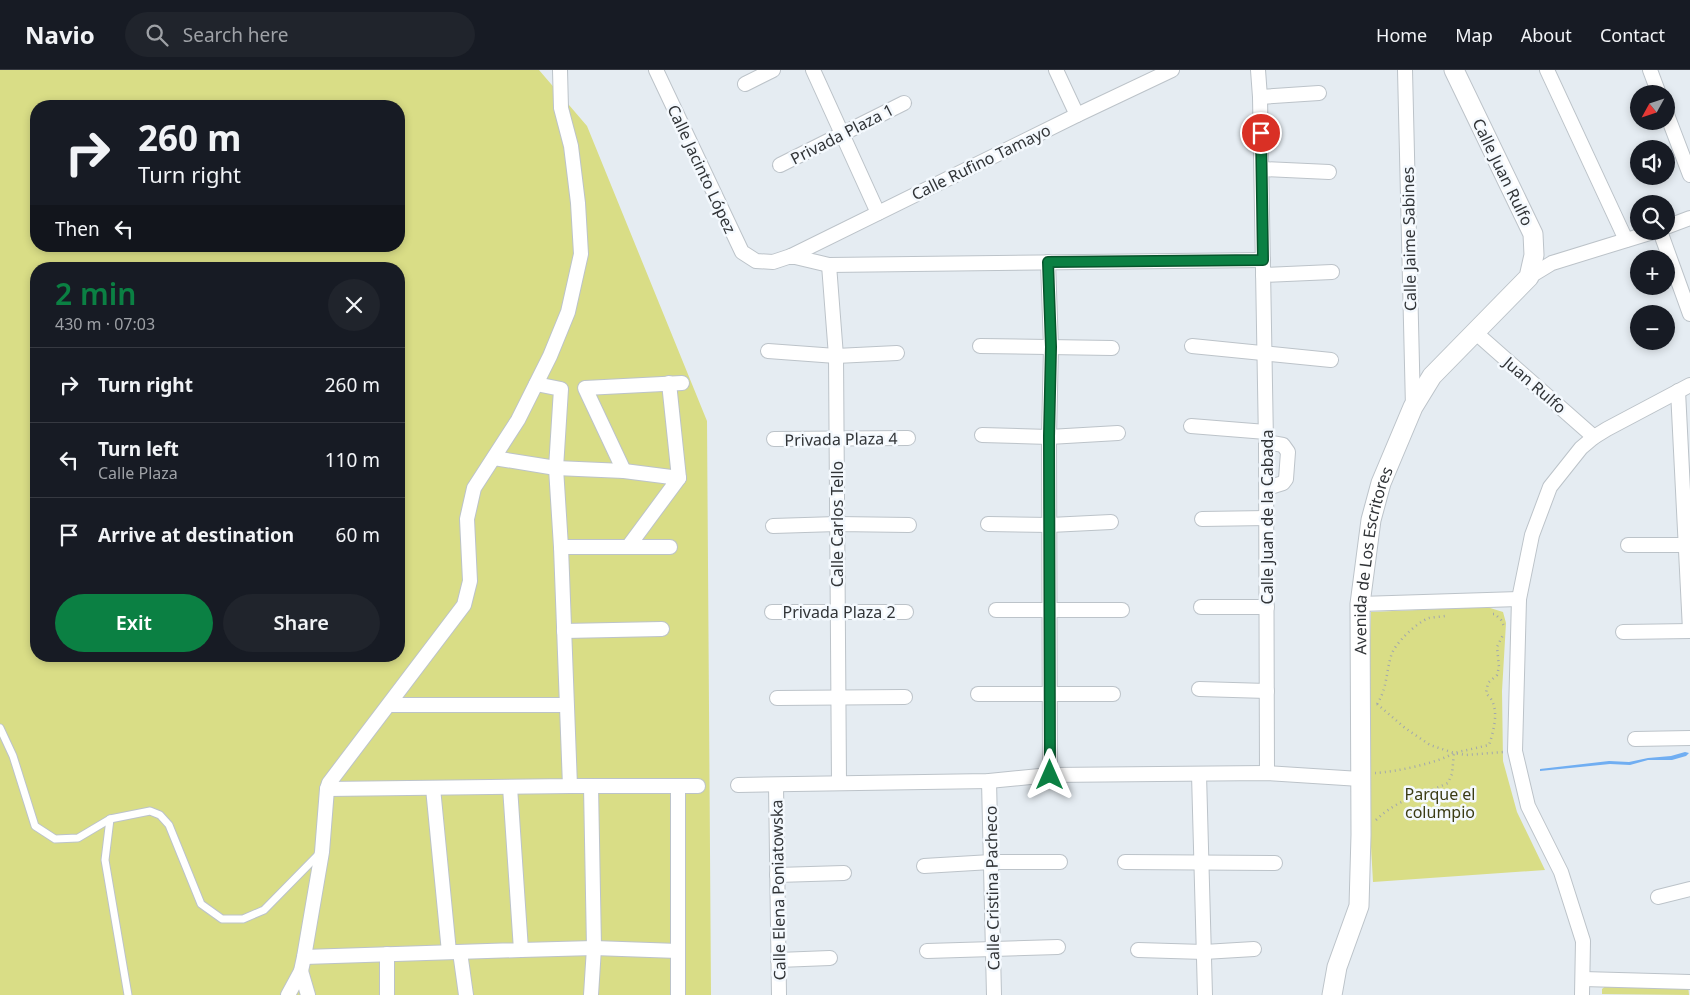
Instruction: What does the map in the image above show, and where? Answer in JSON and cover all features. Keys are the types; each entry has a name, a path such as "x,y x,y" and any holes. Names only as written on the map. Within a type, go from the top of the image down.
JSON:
{"main road":[{"name":"Calle Juan Rulfo","path":"1454,70 1533,234 1534,256 1529,277"},
{"name":"Avenida de Los Escritores","path":"1332,995 1337,967 1359,906 1360,777 1369,706 1360,604 1372,520 1381,483 1413,407 1432,376 1529,277"}],"street":[{"path":"288,995 303,964 322,852 329,784 464,605 470,581 467,520 474,488 518,420 550,356 568,312 580,254 578,203 571,146 561,108 560,70"},
{"name":"Calle Jacinto López","path":"656,70 742,252 756,261 773,262 791,256"},
{"path":"745,84 773,70"},
{"path":"814,70 878,213"},
{"path":"1056,70 1077,115"},
{"name":"Calle Rufino Tamayo","path":"791,256 1172,70"},
{"name":"Calle Juan de la Cabada","path":"1258,70 1262,169 1267,488 1267,773"},
{"name":"Calle Jaime Sabines","path":"1406,70 1413,407"},
{"path":"1547,70 1626,240"},
{"path":"1650,70 1656,85"},
{"path":"1260,97 1319,93"},
{"name":"Privada Plaza 1","path":"780,165 904,103"},
{"path":"1673,130 1690,175"},
{"path":"1262,169 1329,172"},
{"path":"1675,224 1690,218"},
{"name":"Avenida de Los Escritores","path":"1529,277 1552,263 1630,239"},
{"path":"1663,240 1690,314"},
{"path":"791,256 829,265 1263,260"},
{"path":"1048,262 1051,347 1049,436 1050,775"},
{"name":"Calle Carlos Tello","path":"829,265 836,356 839,783"},
{"path":"1263,275 1332,272"},
{"name":"Juan Rulfo","path":"1476,333 1594,437"},
{"path":"980,346 1112,348"},
{"path":"1192,346 1331,360"},
{"path":"768,351 836,356 897,353"},
{"path":"536,384 561,389 676,383 679,478 628,547"},
{"path":"585,388 624,471"},
{"path":"1582,995 1583,941 1561,872 1528,806 1515,751 1518,599 1532,535 1550,487 1581,448 1594,437 1684,388 1690,631 1623,632"},
{"path":"561,389 556,468 561,547 570,786"},
{"path":"1191,426 1266,437 1283,445 1288,452 1286,479 1283,483 1267,488"},
{"path":"982,435 1049,436 1118,433"},
{"name":"Privada Plaza 4","path":"774,439 908,438"},
{"path":"494,458 556,468 624,471 679,478"},
{"path":"1202,519 1267,518"},
{"path":"988,524 1050,525 1112,522"},
{"path":"773,526 837,524 909,525"},
{"path":"1628,545 1688,545"},
{"path":"561,547 670,547"},
{"path":"1360,604 1518,599"},
{"path":"1201,607 1267,607"},
{"path":"996,610 1122,610"},
{"name":"Privada Plaza 2","path":"772,612 906,612"},
{"path":"564,631 662,629"},
{"path":"1199,689 1267,691"},
{"path":"978,694 1113,694"},
{"path":"777,698 905,697"},
{"path":"389,705 566,705"},
{"path":"1636,739 1690,738"},
{"path":"738,785 989,781 1050,775 1267,773 1360,777"},
{"path":"1199,774 1205,995"},
{"name":"Calle Cristina Pacheco","path":"989,781 994,995"},
{"name":"Calle Elena Poniatowska","path":"776,785 779,995"},
{"path":"591,786 594,948 591,995"},
{"path":"678,786 678,995"},
{"path":"327,789 698,786"},
{"path":"510,787 521,950"},
{"path":"434,788 454,952 466,995"},
{"path":"924,866 991,862 1060,862"},
{"path":"1125,862 1275,863"},
{"path":"777,875 844,873"},
{"path":"1658,897 1690,889"},
{"path":"927,951 1058,947"},
{"path":"303,964 387,954 594,948 678,951"},
{"path":"1138,950 1204,952 1254,949"},
{"path":"387,954 387,995"},
{"path":"778,960 830,958"},
{"path":"303,964 308,995"},
{"path":"1583,979 1690,982"}],"lane":[{"path":"0,728 13,756 35,826 55,839 78,838 110,819 150,811 160,815 169,825 201,904 222,919 243,918 264,910 322,852"},
{"path":"110,819 105,860 128,995"}],"path":[{"path":"1360,777 1445,758 1454,753 1489,745 1495,712 1493,702 1486,693 1488,683 1497,675 1499,668 1498,647 1506,629 1495,614 1485,614"},
{"path":"1447,616 1428,618 1410,630 1391,654 1384,693 1369,706 1430,745 1454,753 1466,755 1515,751"},
{"path":"1361,835 1388,809 1402,801 1448,783 1452,774 1454,753"}],"green space":[{"path":"0,70 539,70 587,126 707,421 711,995 0,995"},
{"name":"Parque el columpio","path":"1487,607 1503,612 1506,623 1502,691 1503,761 1517,812 1545,870 1373,882 1366,757 1371,612"},
{"path":"1688,984 1689,995 1602,994 1602,989 1607,985"}],"water":[{"path":"1685,752 1689,753 1686,756 1672,760 1648,760 1630,765 1610,764 1540,771 1540,769 1609,761 1629,762"}],"route":[{"path":"1050,775 1049,436 1051,347 1048,262 1263,260 1261,133"}]}
